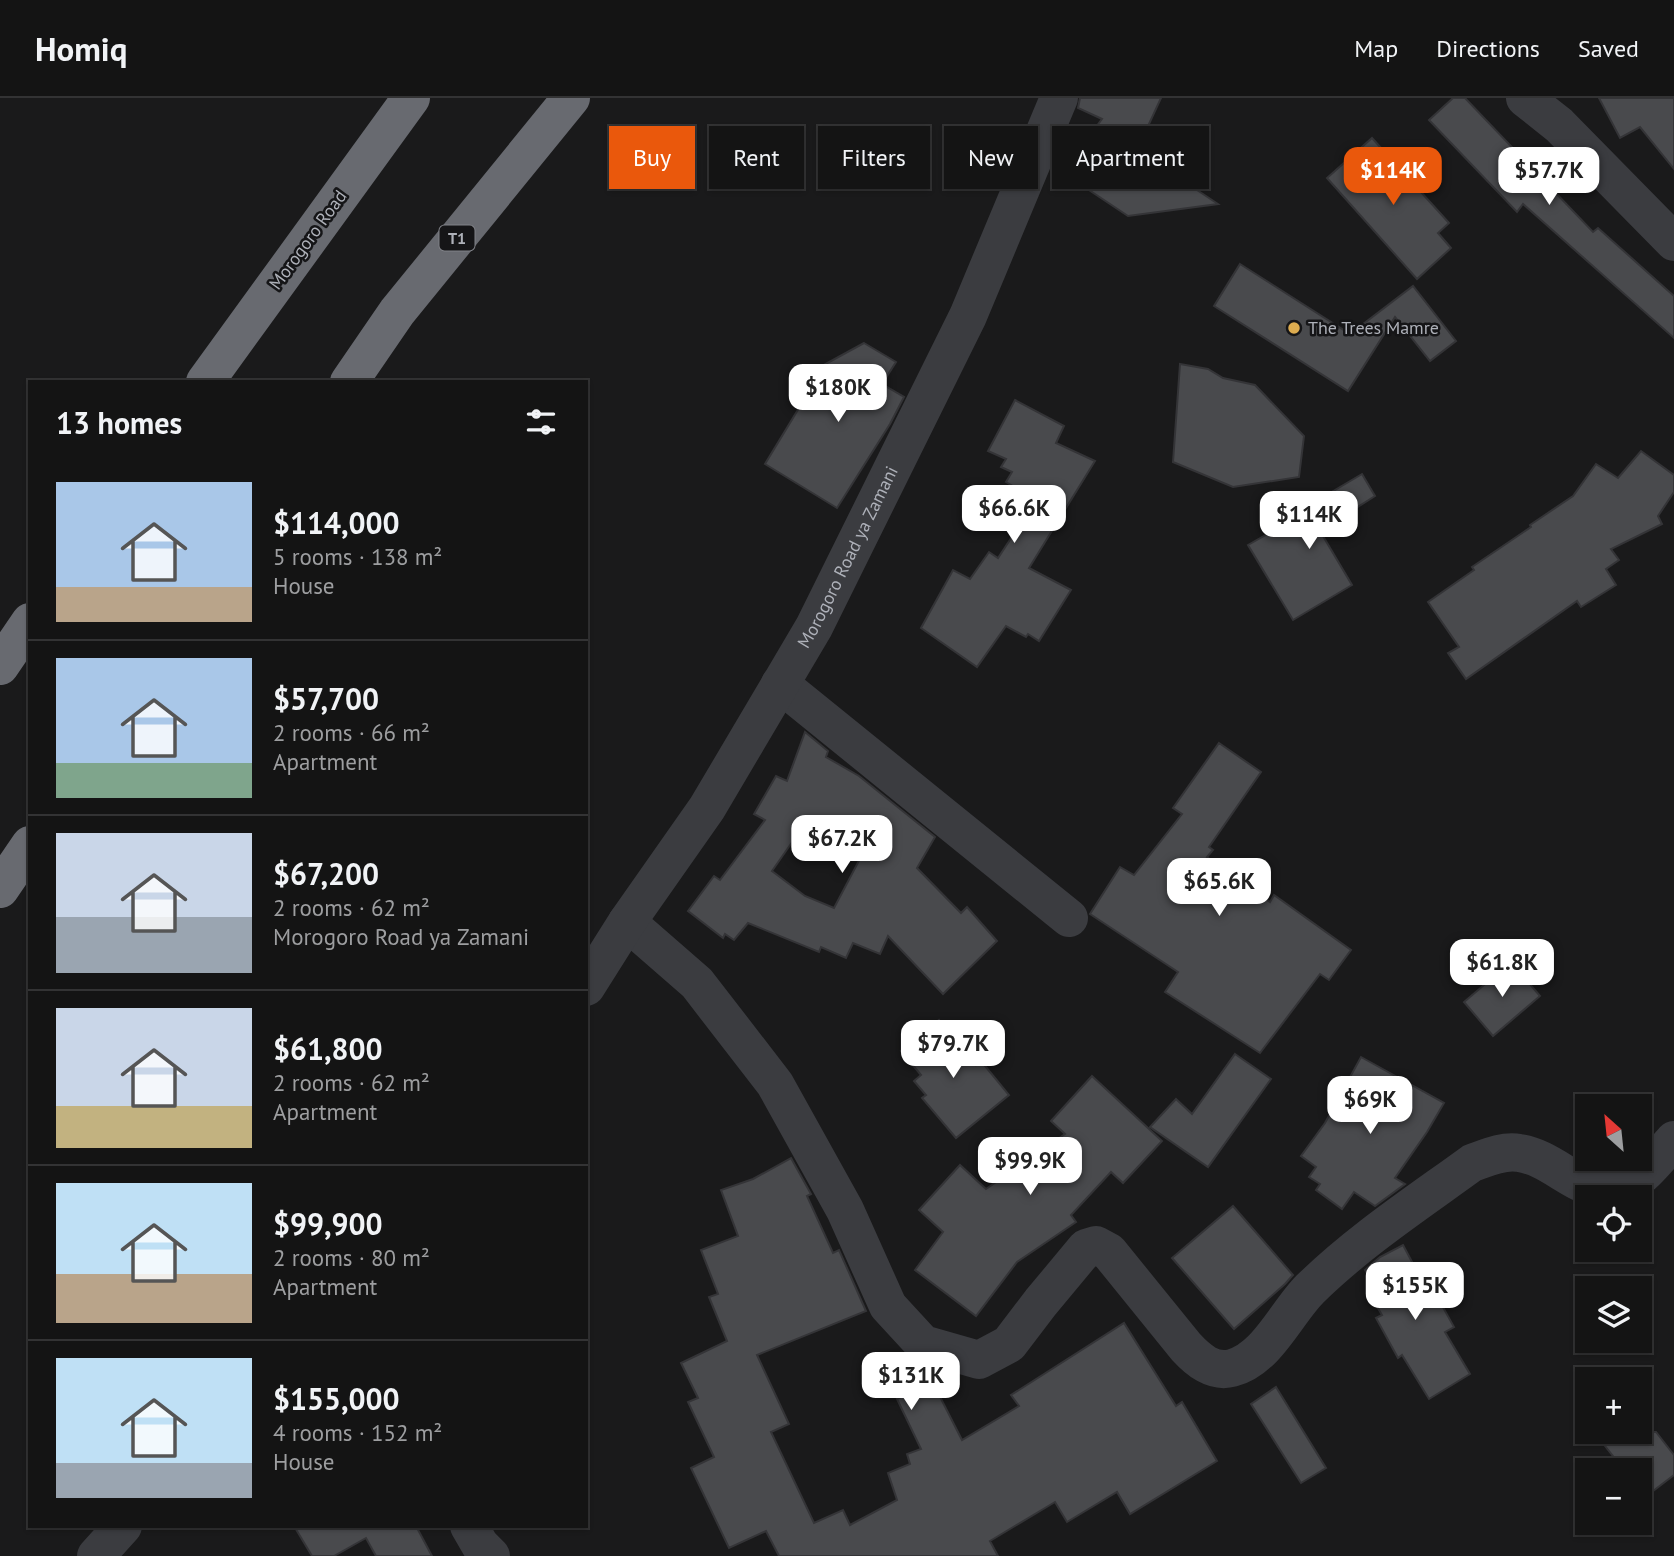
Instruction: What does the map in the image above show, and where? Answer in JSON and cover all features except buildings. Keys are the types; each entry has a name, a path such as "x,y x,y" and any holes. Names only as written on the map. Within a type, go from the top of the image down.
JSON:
{"highway":[{"name":"Morogoro Road","path":"206,380 411,98"},
{"name":"T1","path":"350,380 397,312 571,98"},
{"path":"0,666 28,625"},
{"path":"0,889 28,848"}],"street":[{"name":"Morogoro Road ya Zamani","path":"588,984 627,922 707,808 814,626 968,316 1059,98"},
{"path":"1525,98 1559,125 1674,242"},
{"path":"780,684 1069,918"},
{"path":"627,922 697,983 775,1084 845,1210 888,1306 923,1344 979,1360 1009,1344 1086,1248 1096,1245 1109,1252 1197,1358 1216,1369 1231,1368 1249,1360 1263,1349 1308,1291 1352,1250 1472,1163 1515,1152 1558,1167 1579,1183 1594,1189 1609,1190 1639,1179 1674,1140"},
{"path":"96,1556 121,1528"},
{"path":"470,1528 480,1545 491,1556"}],"place":[{"name":"The Trees Mamre","path":"1294,328"}]}
